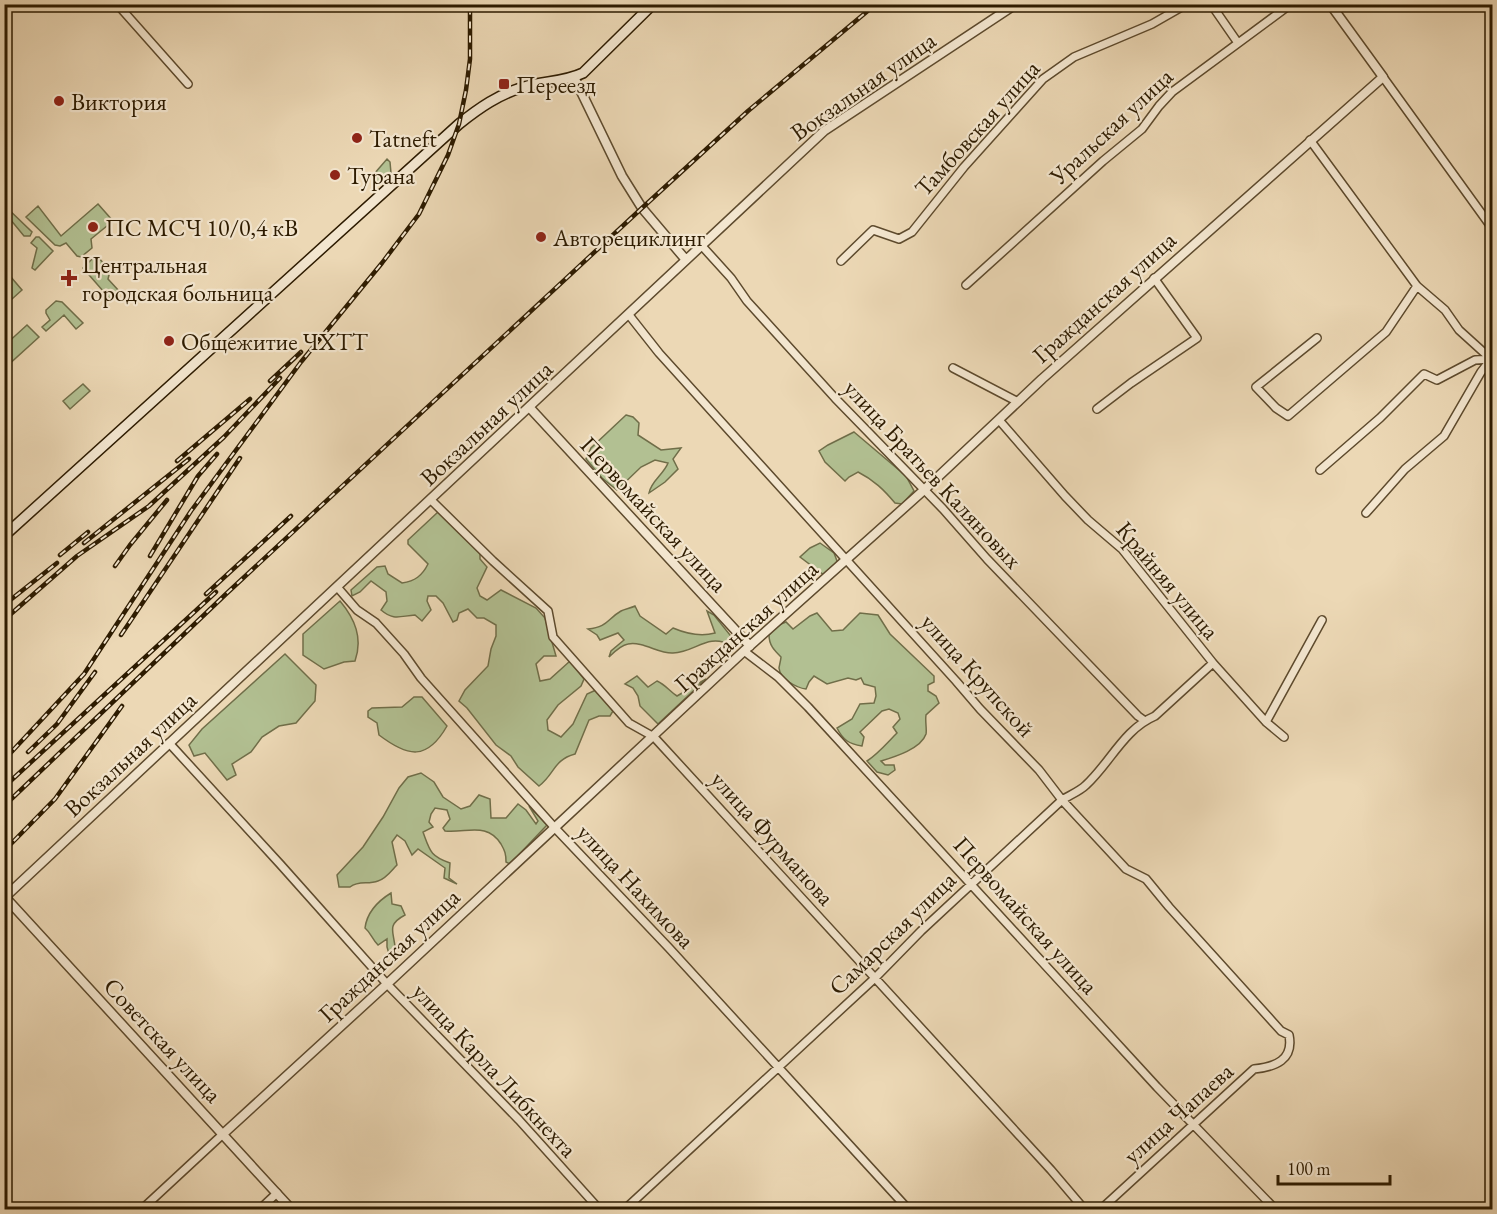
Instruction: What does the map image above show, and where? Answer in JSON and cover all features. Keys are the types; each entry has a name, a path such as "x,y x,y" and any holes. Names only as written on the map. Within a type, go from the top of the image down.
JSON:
{"main road":[{"path":"5,535 476,110 525,86 574,77 588,68 653,4"}],"street":[{"path":"117,4 188,84"},
{"name":"Вокзальная улица","path":"5,897 338,588 824,130 1016,4"},
{"name":"Тамбовская улица","path":"842,261 873,230 899,239 912,232 964,167 1043,79 1074,57 1152,24 1187,4"},
{"path":"1211,4 1238,43"},
{"name":"Уральская улица","path":"966,285 1103,161 1142,129 1172,93 1291,4"},
{"path":"1330,4 1492,228"},
{"path":"574,77 622,176 642,208 686,260"},
{"name":"Гражданская улица","path":"141,1209 747,649 1154,278 1383,77"},
{"path":"1310,140 1417,286 1445,310 1459,330 1492,359"},
{"name":"улица Братьев Каляновых","path":"702,246 731,278 747,302 834,398 1145,721"},
{"path":"1096,409 1197,338 1154,278"},
{"path":"1317,338 1256,387 1276,408 1288,416 1386,332 1417,286"},
{"name":"улица Крупской","path":"629,315 659,353 980,709 1039,770 1062,800 1126,868 1146,879 1169,908 1281,1031 1289,1035 1292,1047 1287,1056"},
{"path":"1320,470 1380,418 1424,374 1437,380 1475,360 1492,359"},
{"path":"1366,513 1405,469 1444,436 1481,372 1492,359"},
{"path":"953,368 1018,402"},
{"name":"Первомайская улица","path":"530,408 747,649 808,707 972,883 1156,1087 1275,1209"},
{"name":"Крайняя улица","path":"999,420 1073,504 1122,549 1213,663 1266,722 1284,737"},
{"name":"улица Фурманова","path":"431,500 548,611 553,637 629,723 654,737 1086,1209"},
{"name":"улица Нахимова","path":"338,588 357,610 376,623 404,654 421,678 555,828 909,1209"},
{"path":"1266,722 1322,620"},
{"name":"Самарская улица","path":"624,1209 875,978 972,883 1062,800 1086,786 1127,737 1145,721 1155,716 1213,663"},
{"name":"улица Карла Либкнехта","path":"169,743 387,984 519,1120 600,1209"},
{"name":"Советская улица","path":"5,897 292,1209"},
{"name":"улица Чапаева","path":"1101,1209 1254,1069 1270,1067 1287,1056"},
{"path":"258,1209 277,1193"}],"green space":[{"path":"387,159 390,162 391,173 380,183 375,180 374,174"},
{"path":"98,204 113,221 91,239 92,248 81,257 77,256 66,243 60,246 55,245 26,217 38,206 61,236"},
{"path":"4,205 32,232 30,236 24,236 5,213"},
{"path":"39,237 53,251 35,270 32,268 37,248 31,243"},
{"path":"95,256 110,271 108,279 119,291 110,299 83,268"},
{"path":"4,274 10,276 22,290 12,299 5,291"},
{"path":"56,301 62,302 83,323 76,329 64,315 46,331 42,327 50,320 46,310"},
{"path":"27,325 39,337 7,366 5,345"},
{"path":"83,384 90,391 70,409 63,401"},
{"path":"626,415 633,417 639,423 638,435 661,450 681,448 673,459 678,469 649,493 668,463 655,460 641,467 617,490 602,478 586,459 591,448"},
{"path":"854,432 906,476 914,491 902,504 895,503 869,478 858,472 845,481 825,462 819,451"},
{"path":"438,512 480,553 480,559 487,567 477,588 480,596 487,600 501,590 536,608 545,618 556,656 544,656 536,664 540,681 550,679 570,661 584,679 581,686 558,705 547,720 548,730 561,737 573,724 587,694 596,690 613,711 610,716 599,716 589,720 575,754 562,760 539,786 518,767 511,756 496,745 459,701 465,690 488,666 496,636 496,625 484,618 477,618 468,609 459,613 457,620 453,622 443,603 436,596 428,596 427,601 431,610 422,621 415,615 390,616 381,610 387,601 386,592 371,581 360,592 352,596 351,590 377,567 385,566 388,574 402,583 421,575 428,564 408,544 408,540"},
{"path":"820,543 834,553 837,561 832,570 824,575 800,557"},
{"path":"340,601 356,629 357,653 355,661 324,669 303,655 303,634"},
{"path":"635,606 640,616 666,634 673,628 694,634 715,633 707,611 714,615 734,640 731,645 715,641 673,653 662,652 639,644 628,644 620,647 609,657 611,651 624,640 618,633 600,640 588,629 600,626 621,611"},
{"path":"817,613 832,631 843,630 860,613 878,615 890,634 934,676 934,682 928,685 928,691 936,696 939,703 926,715 926,734 913,748 881,761 885,765 894,765 895,770 888,775 877,772 867,761 897,733 893,727 900,719 898,713 889,709 882,711 860,732 864,737 862,746 847,741 837,728 852,719 860,704 874,703 875,687 864,684 861,678 856,680 848,678 827,684 814,676 806,689 790,682 780,672 781,657 772,647 769,635 776,626 786,622 793,629"},
{"path":"285,654 316,685 315,701 296,723 279,726 262,737 251,752 232,764 236,775 227,780 205,753 194,756 189,745 202,729"},
{"path":"637,676 648,687 657,681 677,696 706,679 658,724 640,706 633,688 625,684"},
{"path":"414,697 422,697 447,726 432,745 416,752 399,748 379,735 377,723 368,717 368,711 372,708 402,707"},
{"path":"421,773 434,782 443,797 461,809 470,806 479,795 490,799 491,818 506,818 518,804 526,810 536,824 538,821 529,806 547,825 510,864 506,862 504,851 496,837 476,830 445,831 443,828 450,819 447,810 435,808 429,822 433,827 423,832 432,852 438,858 450,863 449,878 457,884 444,878 445,868 418,849 412,855 405,841 397,835 392,842 397,865 386,876 374,882 339,887 337,875 363,847 399,788 408,777"},
{"path":"391,893 392,904 401,906 405,915 393,927 395,951 389,954 387,939 378,945 365,928 374,907"}],"railway":[{"path":"4,760 84,674 191,511 301,362 419,214 448,155 459,124 470,59 470,4"},
{"path":"4,806 226,594 642,208 748,111 876,4"},
{"path":"270,381 301,352"},
{"path":"4,620 77,556 149,506 224,437 280,378"},
{"path":"177,461 250,399"},
{"path":"150,556 198,476 217,454"},
{"path":"121,635 240,458"},
{"path":"84,543 189,459"},
{"path":"115,566 167,500"},
{"path":"206,594 291,516"},
{"path":"60,555 88,532"},
{"path":"4,605 57,563"},
{"path":"4,787 216,592"},
{"path":"28,752 57,724 95,672"},
{"path":"4,851 55,799 122,706"}],"place":[{"name":"Переезд","path":"504,84"},
{"name":"Виктория","path":"59,101"},
{"name":"Tatneft","path":"357,138"},
{"name":"Турана","path":"335,175"},
{"name":"ПС МСЧ 10/0,4 кВ","path":"93,227"},
{"name":"Авторециклинг","path":"541,237"},
{"name":"Центральная городская больница","path":"69,278"},
{"name":"Общежитие ЧХТТ","path":"169,341"}]}
